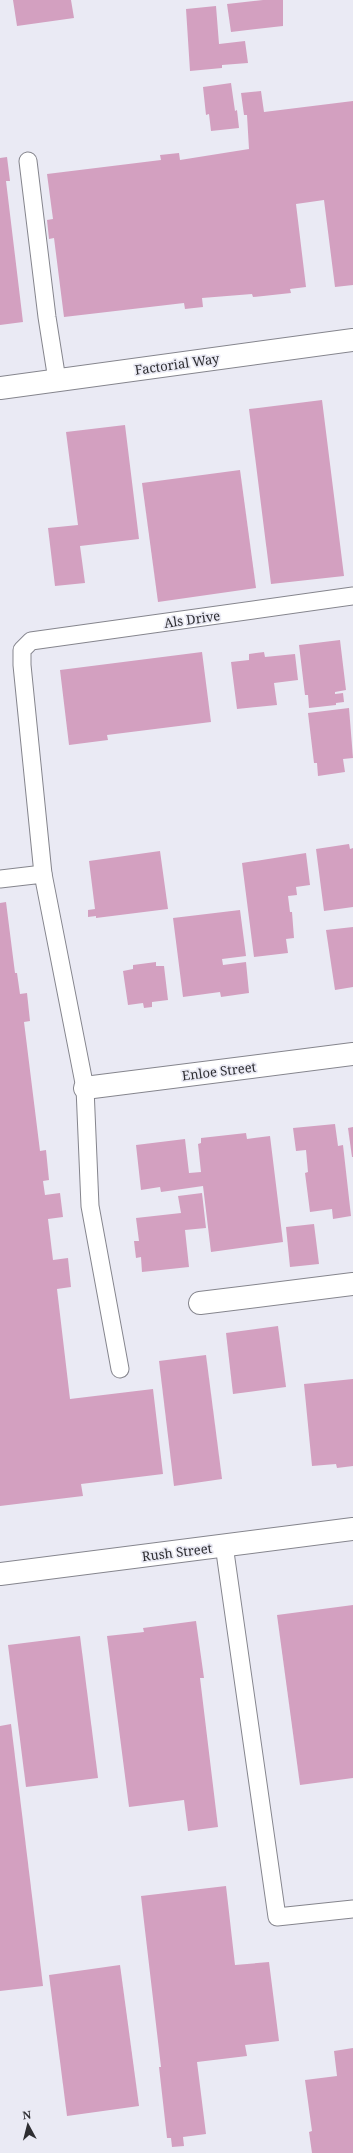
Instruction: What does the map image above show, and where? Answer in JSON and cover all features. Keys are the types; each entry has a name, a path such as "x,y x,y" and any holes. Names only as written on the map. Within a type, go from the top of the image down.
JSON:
{"street":[{"name":"Factorial Way","path":"0,388 353,340"},
{"name":"Enloe Street","path":"86,1088 353,1054"},
{"path":"200,1303 353,1284"},
{"name":"Rush Street","path":"0,1574 353,1529"}],"lane":[{"path":"28,161 47,317 57,380"},
{"name":"Als Drive","path":"43,874 22,665 22,650 31,641 353,596"},
{"path":"0,879 43,874 86,1088 90,1206 120,1369"},
{"path":"224,1545 278,1917 353,1909"}],"building":[{"path":"13,0 71,0 74,18 17,26"},
{"path":"263,0 283,0 283,26 231,32 227,4"},
{"path":"216,6 219,44 245,41 248,63 222,65 222,68 190,71 186,9"},
{"path":"231,83 239,128 211,131 209,114 206,115 203,87"},
{"path":"261,91 264,112 353,101 353,285 335,287 324,200 296,204 306,287 290,289 291,293 253,297 252,294 202,298 203,307 185,309 184,303 64,317 54,238 49,239 47,220 53,219 47,174 161,160 160,155 179,153 180,160 249,149 247,115 244,115 241,93"},
{"path":"7,157 10,181 6,181 23,322 0,325 0,158"},
{"path":"322,400 344,576 271,584 249,409"},
{"path":"125,425 139,539 80,546 85,583 55,586 48,528 78,525 66,432"},
{"path":"240,470 256,588 158,602 142,483"},
{"path":"340,640 346,690 335,692 335,694 343,693 344,702 336,703 336,705 309,708 308,695 305,695 299,645"},
{"path":"202,652 211,722 107,735 108,740 69,745 60,670"},
{"path":"264,652 265,657 295,654 298,680 274,683 277,705 237,709 231,662 249,660 249,654"},
{"path":"349,708 353,758 343,759 345,772 318,776 317,763 314,763 308,713"},
{"path":"349,844 350,849 353,848 353,907 324,911 316,849"},
{"path":"160,851 168,909 96,918 96,916 88,917 88,910 95,909 89,861"},
{"path":"306,853 310,885 296,887 297,895 288,896 290,912 292,912 294,938 286,939 288,953 254,957 242,863"},
{"path":"6,902 15,973 17,973 20,994 27,993 30,1021 24,1022 40,1151 46,1150 49,1180 43,1181 45,1195 60,1193 63,1217 48,1219 53,1260 68,1258 71,1287 57,1289 70,1399 153,1389 163,1474 81,1484 83,1496 0,1506 0,903"},
{"path":"240,910 246,956 222,959 223,965 246,962 249,993 221,997 220,992 183,997 173,918"},
{"path":"353,927 353,987 335,990 326,930"},
{"path":"156,962 156,966 164,966 168,1000 152,1002 152,1007 144,1008 143,1003 128,1005 123,971 133,969 133,965"},
{"path":"335,1124 338,1146 343,1145 351,1216 333,1219 332,1209 310,1212 305,1173 308,1172 306,1150 296,1151 293,1128"},
{"path":"353,1127 353,1157 352,1157 348,1128"},
{"path":"246,1133 247,1139 270,1136 283,1242 211,1252 203,1186 161,1192 160,1187 141,1190 136,1145 185,1139 189,1173 201,1172 198,1144 201,1143 201,1138"},
{"path":"202,1193 206,1228 185,1230 189,1267 142,1272 141,1257 136,1258 134,1241 139,1241 136,1218 181,1213 178,1196"},
{"path":"314,1224 319,1264 290,1267 286,1227"},
{"path":"278,1326 286,1387 233,1394 226,1333"},
{"path":"206,1355 222,1479 174,1486 159,1361"},
{"path":"353,1379 353,1466 337,1468 336,1464 312,1466 304,1384"},
{"path":"353,1605 353,1778 300,1785 277,1615"},
{"path":"196,1621 204,1678 200,1678 218,1827 188,1831 184,1800 129,1807 107,1636 144,1632 143,1628"},
{"path":"80,1636 98,1778 26,1787 8,1645"},
{"path":"11,1724 43,1986 0,1991 0,1726"},
{"path":"226,1886 235,1965 269,1962 279,2041 245,2045 247,2056 197,2062 206,2134 183,2137 184,2146 172,2147 171,2138 167,2138 159,2067 161,2067 141,1896"},
{"path":"120,1965 139,2106 67,2116 49,1975"},
{"path":"353,2048 353,2153 312,2153 309,2132 312,2131 305,2080 337,2076 334,2051"}]}
